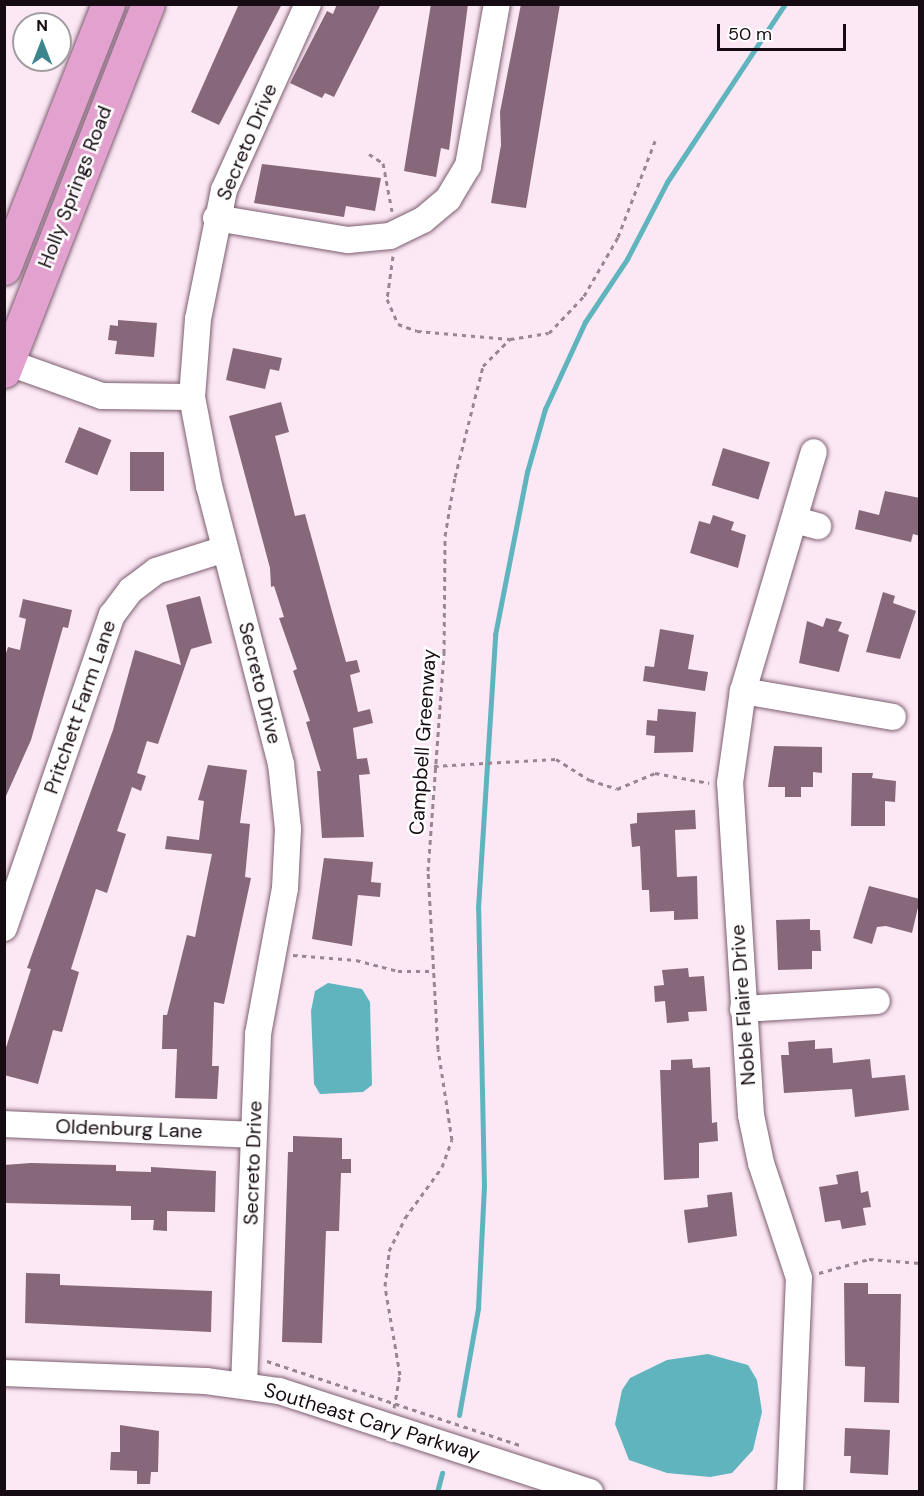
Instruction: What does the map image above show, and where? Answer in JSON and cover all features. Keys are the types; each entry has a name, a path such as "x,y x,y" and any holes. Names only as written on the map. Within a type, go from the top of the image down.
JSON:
{"main road":[{"name":"Holly Springs Road","path":"4,268 108,4"},
{"name":"Holly Springs Road","path":"6,365 148,4"}],"street":[{"name":"Secreto Drive","path":"244,1385 260,1009 285,888 288,829 281,764 225,549 192,397 198,319 216,218 233,165 308,4"},
{"path":"216,218 348,240 390,236 423,220 448,199 468,166 497,4"},
{"path":"6,365 102,396 192,397"},
{"name":"Noble Flaire Drive","path":"790,1491 799,1278 755,1139 743,1009 730,800 734,738 743,691 806,523 814,452"},
{"name":"Pritchett Farm Lane","path":"4,928 112,615 149,576 225,549"},
{"path":"743,691 893,717"},
{"path":"743,1009 876,1001"},
{"name":"Oldenburg Lane","path":"4,1124 254,1135"},
{"name":"Southeast Cary Parkway","path":"4,1373 244,1385 324,1403 590,1491"}],"path":[{"path":"392,246 387,299 398,324 417,331 510,339 549,333 584,296 618,237 655,141"},
{"path":"369,154 384,163 394,216"},
{"name":"Campbell Greenway","path":"395,1403 400,1375 385,1286 389,1251 405,1218 442,1167 452,1140 432,971 428,871 444,653 445,536 455,477 483,366 510,339"},
{"path":"434,766 546,759 565,761 590,780 617,789 656,773 720,783"},
{"path":"288,955 356,960 398,971 432,971"},
{"path":"814,1275 869,1258 920,1263"},
{"path":"258,1362 395,1403 529,1448"}],"water":[{"path":"328,983 362,989 370,1002 372,1085 363,1092 320,1094 314,1084 311,1011 315,991"},
{"path":"708,1354 748,1365 757,1380 762,1412 753,1450 732,1473 710,1477 667,1473 629,1460 615,1424 622,1390 630,1378 667,1360"}],"building":[{"path":"239,4 282,4 219,125 191,112"},
{"path":"337,4 381,4 334,97 325,93 322,98 290,83 327,11 333,14"},
{"path":"431,4 468,4 449,150 441,148 436,177 404,171"},
{"path":"521,4 560,4 526,208 491,203 501,145 500,112"},
{"path":"262,164 381,178 375,211 346,206 344,217 254,203"},
{"path":"118,320 157,323 154,357 115,354 117,341 108,340 110,325 118,326"},
{"path":"233,348 282,358 279,371 270,369 265,389 226,380"},
{"path":"281,402 289,432 275,436 295,516 305,514 346,662 357,660 360,672 350,675 358,712 370,709 373,723 353,728 357,759 367,758 370,774 359,775 364,837 322,838 317,771 321,771 306,722 310,721 293,671 297,669 279,618 284,617 274,586 271,587 270,568 229,416"},
{"path":"79,427 111,440 97,475 65,462"},
{"path":"723,448 770,462 758,500 712,485"},
{"path":"130,452 164,452 164,491 130,491"},
{"path":"885,491 920,498 920,536 913,534 911,542 855,529 859,510 879,515"},
{"path":"713,515 734,522 731,530 746,535 738,568 690,553 699,521 710,524"},
{"path":"883,592 895,596 893,603 916,611 900,659 866,652"},
{"path":"200,596 212,643 191,649 158,744 147,741 137,773 146,776 141,791 132,787 117,831 126,834 107,893 96,889 71,969 79,972 62,1032 53,1030 38,1084 4,1075 4,1054 31,969 27,968 113,730 135,650 181,665 166,605"},
{"path":"23,599 72,610 68,628 63,627 31,740 6,796 4,659 8,647 20,650 26,619 19,617"},
{"path":"826,618 842,622 838,631 849,635 839,672 799,663 807,621 823,627"},
{"path":"660,629 694,635 688,669 708,672 705,691 643,681 645,666 654,667"},
{"path":"658,709 696,712 693,752 654,753 655,736 646,735 647,720 657,721"},
{"path":"774,746 822,747 822,773 813,772 813,787 801,787 801,797 785,797 785,787 768,787"},
{"path":"208,765 247,770 240,823 250,824 245,877 251,878 224,1004 214,1002 212,1066 219,1066 217,1099 175,1098 177,1049 162,1049 163,1015 167,1015 187,935 195,937 212,854 165,849 167,836 199,840 204,801 198,800"},
{"path":"852,773 873,773 872,778 896,781 895,802 885,801 885,826 851,826"},
{"path":"695,810 696,829 675,830 677,877 697,876 698,919 674,920 674,911 650,912 649,890 642,890 640,846 632,847 630,824 637,823 637,813"},
{"path":"324,858 373,862 371,882 381,883 380,897 358,895 352,946 312,939"},
{"path":"869,886 920,899 912,933 886,926 877,927 872,944 853,938"},
{"path":"810,919 810,930 820,930 821,951 812,951 812,969 778,970 776,920"},
{"path":"688,968 689,977 704,976 707,1011 688,1012 689,1021 667,1023 665,1001 655,1002 654,986 664,985 662,970"},
{"path":"815,1040 815,1049 832,1048 833,1063 870,1059 872,1078 905,1075 909,1110 855,1117 852,1089 784,1093 781,1055 789,1055 788,1042"},
{"path":"692,1059 693,1068 710,1067 712,1123 717,1122 718,1141 699,1143 699,1178 664,1180 660,1070 671,1070 671,1060"},
{"path":"293,1136 342,1138 342,1159 351,1159 351,1173 341,1173 339,1231 326,1231 322,1343 282,1342 288,1152 293,1152"},
{"path":"31,1163 116,1165 116,1171 151,1172 151,1167 216,1171 215,1212 167,1211 167,1231 153,1230 154,1220 131,1220 131,1206 4,1203 4,1165"},
{"path":"858,1171 861,1193 868,1191 871,1207 863,1208 866,1225 842,1229 840,1220 825,1222 819,1187 838,1184 836,1175"},
{"path":"732,1192 737,1236 688,1243 684,1210 708,1207 707,1195"},
{"path":"26,1273 60,1274 60,1285 212,1291 211,1332 25,1323"},
{"path":"844,1283 868,1283 868,1294 901,1294 899,1403 864,1402 865,1367 845,1366"},
{"path":"120,1425 159,1431 158,1472 151,1472 150,1484 137,1484 137,1471 110,1470 111,1452 120,1452"},
{"path":"845,1428 890,1430 888,1475 850,1473 851,1456 844,1456"}],"waterway":[{"path":"459,1415 478,1308 484,1187 478,908 495,635 527,472 545,409 585,322 627,259 667,182 785,4"},
{"path":"437,1492 442,1473"}]}
